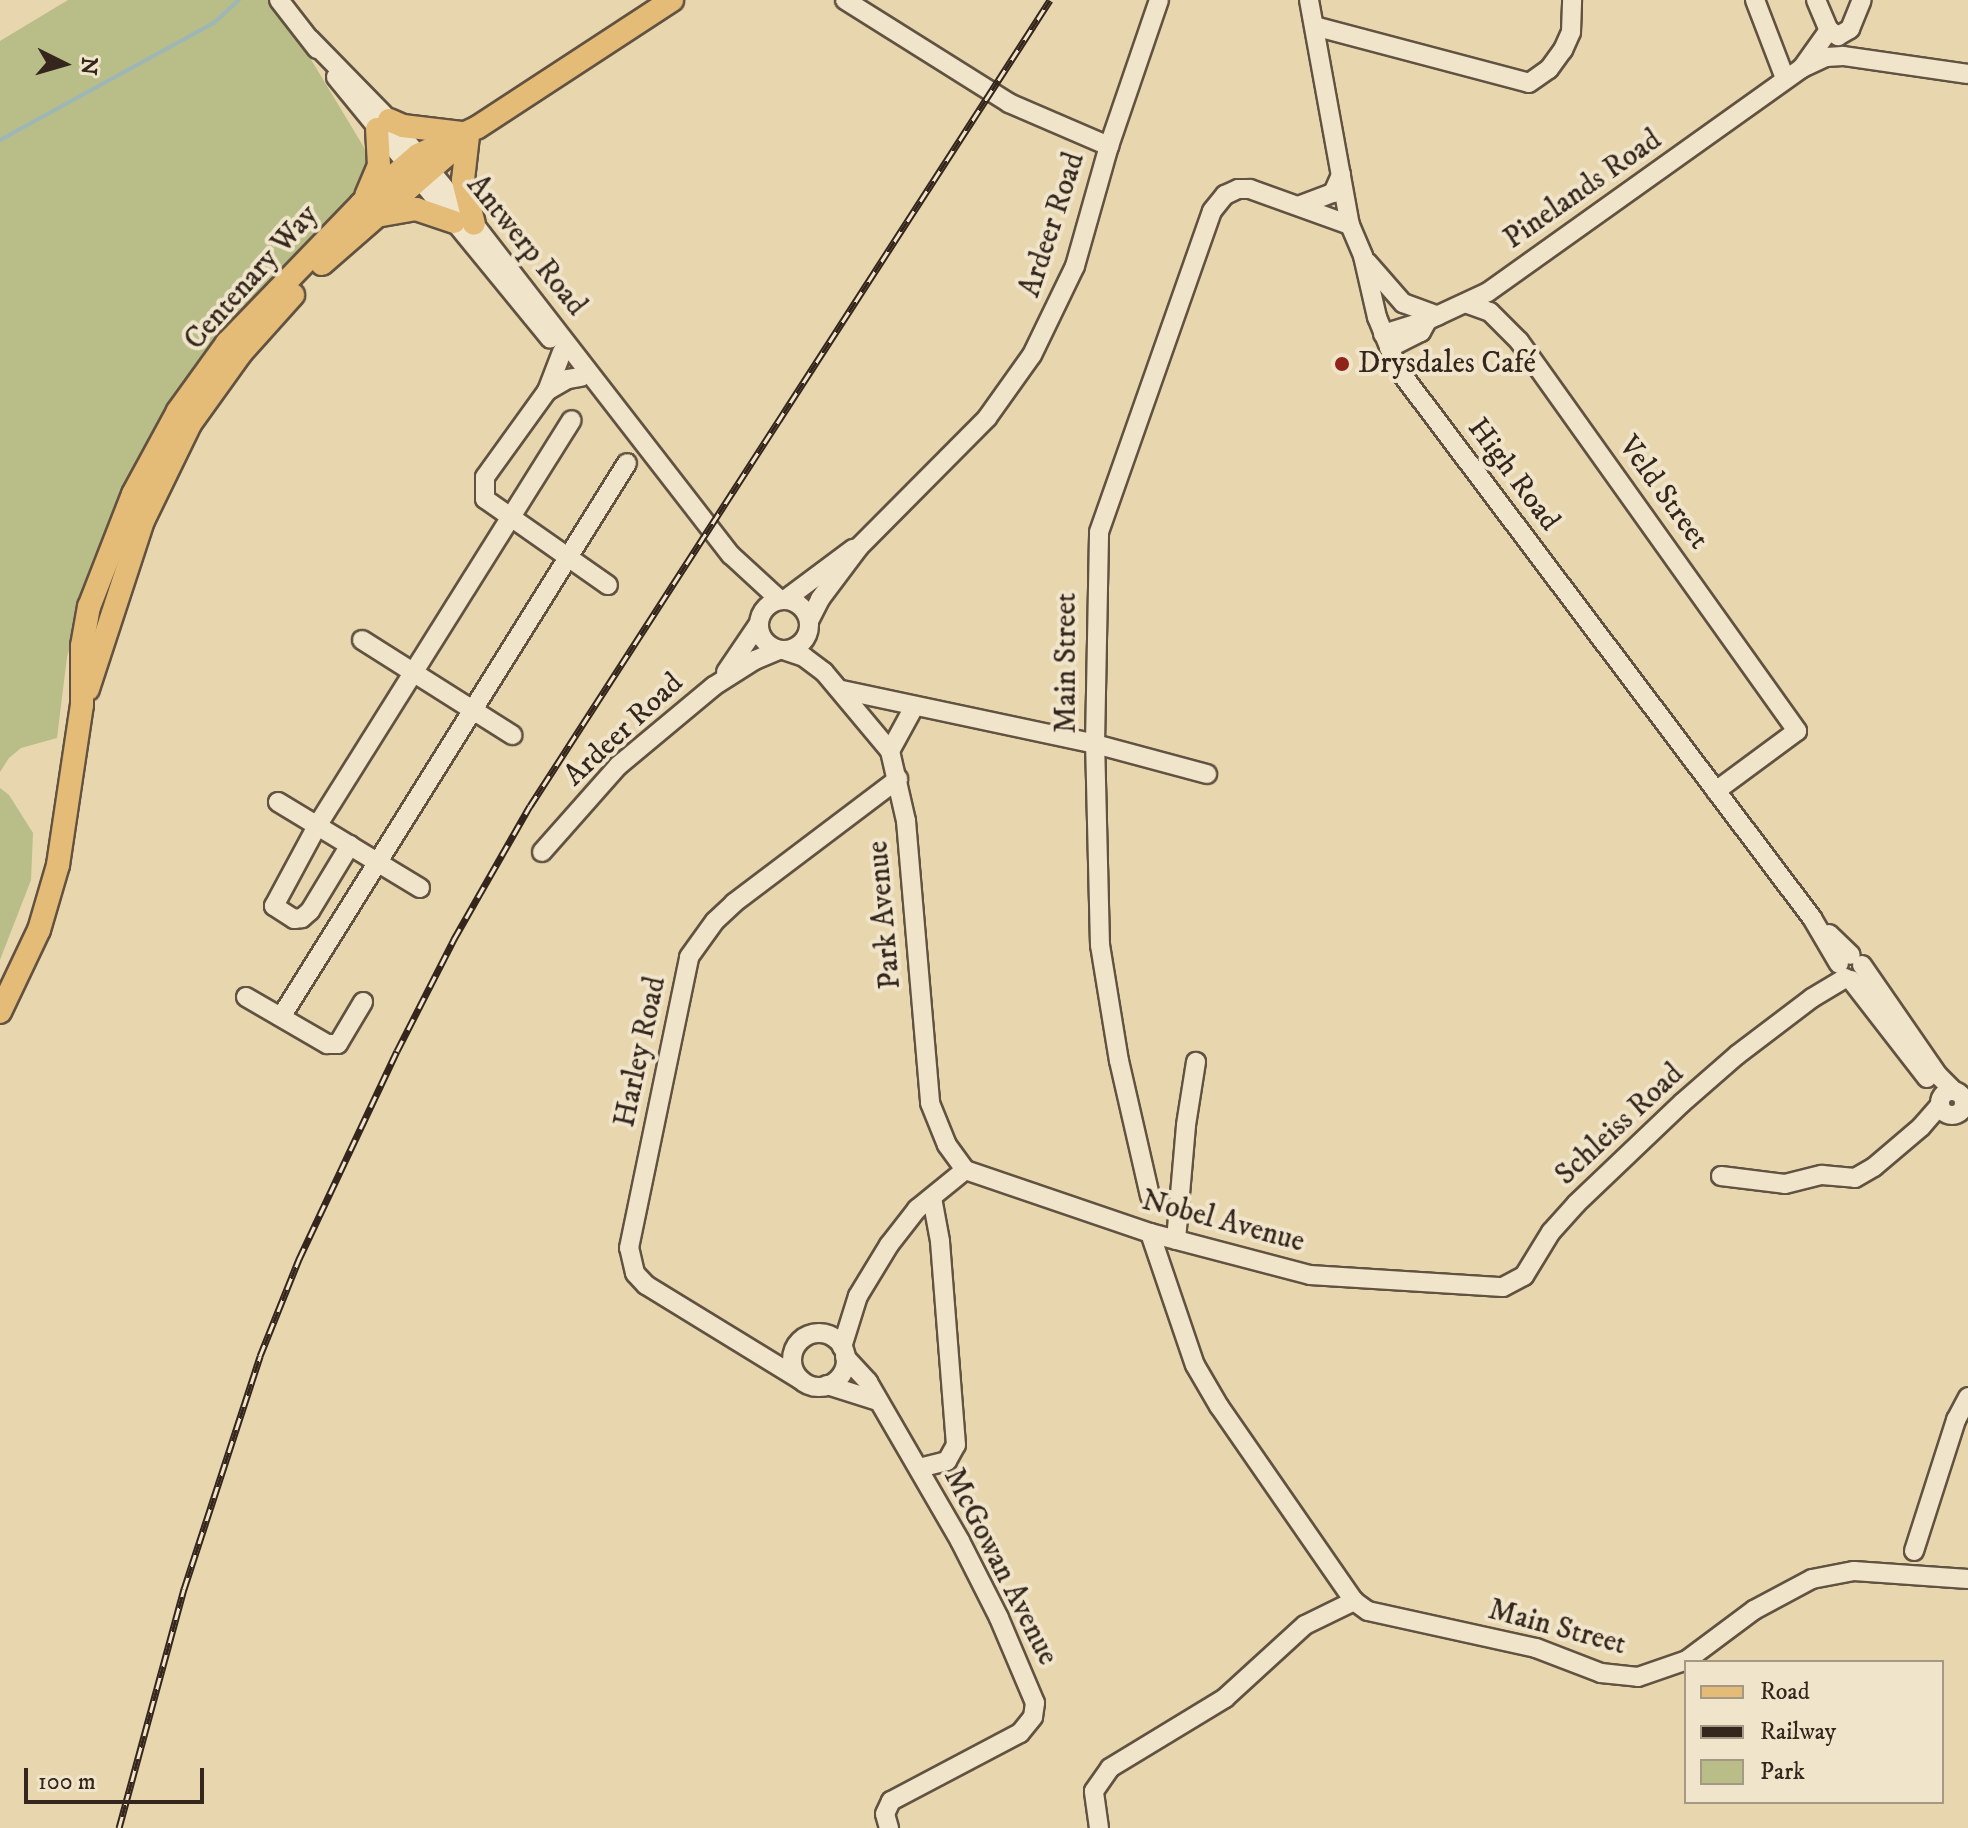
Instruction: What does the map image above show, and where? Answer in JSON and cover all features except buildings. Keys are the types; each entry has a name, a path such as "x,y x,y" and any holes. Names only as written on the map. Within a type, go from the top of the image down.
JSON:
{"main road":[{"name":"Centenary Way","path":"0,1012 39,930 58,865 82,705 82,646 89,607 133,494 178,411 227,343 369,210 419,168 672,0"},
{"path":"383,124 470,132 463,180 464,223 416,209 369,210 379,166 383,124"}],"street":[{"name":"Antwerp Road","path":"279,0 663,463 686,499 731,555 752,591 759,621"},
{"path":"845,0 1009,103 1109,146"},
{"name":"Ardeer Road","path":"809,625 820,599 859,547 979,427 1032,355 1075,266 1109,146 1159,0"},
{"name":"High Road","path":"1309,0 1350,225 1363,256 1386,341 1407,382 1812,918 1932,1083 1955,1107"},
{"path":"1314,26 1529,83 1549,69 1563,50 1571,32 1572,0"},
{"path":"1755,0 1785,78"},
{"path":"1816,0 1829,30 1838,36 1845,34 1862,0"},
{"path":"1802,68 1829,30"},
{"path":"1802,68 1826,57 1843,56 1909,62 1968,74"},
{"name":"Pinelands Road","path":"1386,341 1421,332 1433,318 1468,304 1802,68"},
{"path":"1301,205 1333,193 1341,175"},
{"name":"Main Street","path":"1150,1196 1140,1165 1105,990 1098,920 1096,552 1104,511 1212,211 1225,195 1238,189 1269,194 1350,225"},
{"name":"Antwerp Road","path":"464,223 664,481 686,499"},
{"path":"1363,256 1403,303 1433,318"},
{"name":"Veld Street","path":"1468,304 1490,312 1519,341 1797,731 1716,791"},
{"path":"562,352 547,391 485,477 485,499 608,585"},
{"path":"547,391 568,379 581,377"},
{"path":"350,845 310,911 294,919 274,903 317,826 412,672 572,420"},
{"path":"281,1017 627,463"},
{"name":"Ardeer Road","path":"783,600 848,550 859,547"},
{"name":"Antwerp Road","path":"731,555 783,600"},
{"path":"783,600 799,604 809,625 799,646 783,650 767,645 759,621 767,605 783,600"},
{"name":"Ardeer Road","path":"714,686 736,661 759,621"},
{"name":"Park Avenue","path":"809,625 813,650 824,672"},
{"path":"362,640 512,735"},
{"name":"Ardeer Road","path":"542,852 618,766 714,686 755,660 783,650"},
{"name":"Park Avenue","path":"783,650 804,657 824,672 890,751 906,821 930,1103 947,1145 965,1170"},
{"path":"842,690 1095,744 1207,774"},
{"path":"890,751 914,707"},
{"name":"Harley Road","path":"801,1380 767,1362 646,1285 635,1273 629,1256 688,965 715,921 734,903 898,779"},
{"path":"278,802 420,888"},
{"name":"Schleiss Road","path":"1475,1287 1503,1287 1524,1276 1551,1232 1576,1204 1737,1055 1848,969"},
{"path":"246,997 327,1044 338,1044 363,1002"},
{"path":"1176,1240 1186,1125 1196,1062"},
{"path":"1721,1176 1785,1184 1822,1175 1855,1178 1874,1167 1921,1127 1955,1107"},
{"path":"821,1333 858,1296 904,1223 965,1170"},
{"name":"Nobel Avenue","path":"965,1170 1150,1233 1310,1275 1475,1287"},
{"path":"919,1468 947,1461 956,1445 940,1241 932,1198"},
{"path":"1099,1828 1094,1791 1110,1768 1225,1698 1305,1625 1354,1601 1219,1406 1195,1365 1150,1233"},
{"path":"827,1385 843,1371 848,1357 858,1296"},
{"path":"767,1362 794,1348 806,1336 821,1333 833,1337 848,1357 853,1383 846,1391"},
{"path":"794,1348 793,1367 801,1380 816,1387 827,1385 878,1401"},
{"name":"McGowan Avenue","path":"848,1357 919,1468 999,1618 1033,1696 1034,1710 1020,1733 895,1797 886,1809 889,1828"},
{"path":"1914,1551 1956,1420 1968,1397"},
{"name":"Main Street","path":"1687,1660 1754,1610 1812,1579 1854,1571 1880,1571 1968,1579"},
{"name":"Main Street","path":"1354,1601 1368,1611 1386,1616 1536,1648 1601,1673 1638,1677 1684,1661"}],"green space":[{"path":"68,0 271,0 289,23 371,159 362,188 127,484 103,536 67,657 57,738 21,748 9,758 0,772 0,41"},
{"path":"0,788 9,795 33,833 31,880 0,960"}],"waterway":[{"path":"0,140 214,23 239,0"}],"railway":[{"path":"119,1828 184,1589 260,1356 299,1259 397,1051 454,939 530,806 1050,0"}],"place":[{"name":"Drysdales Café","path":"1342,364"}]}
